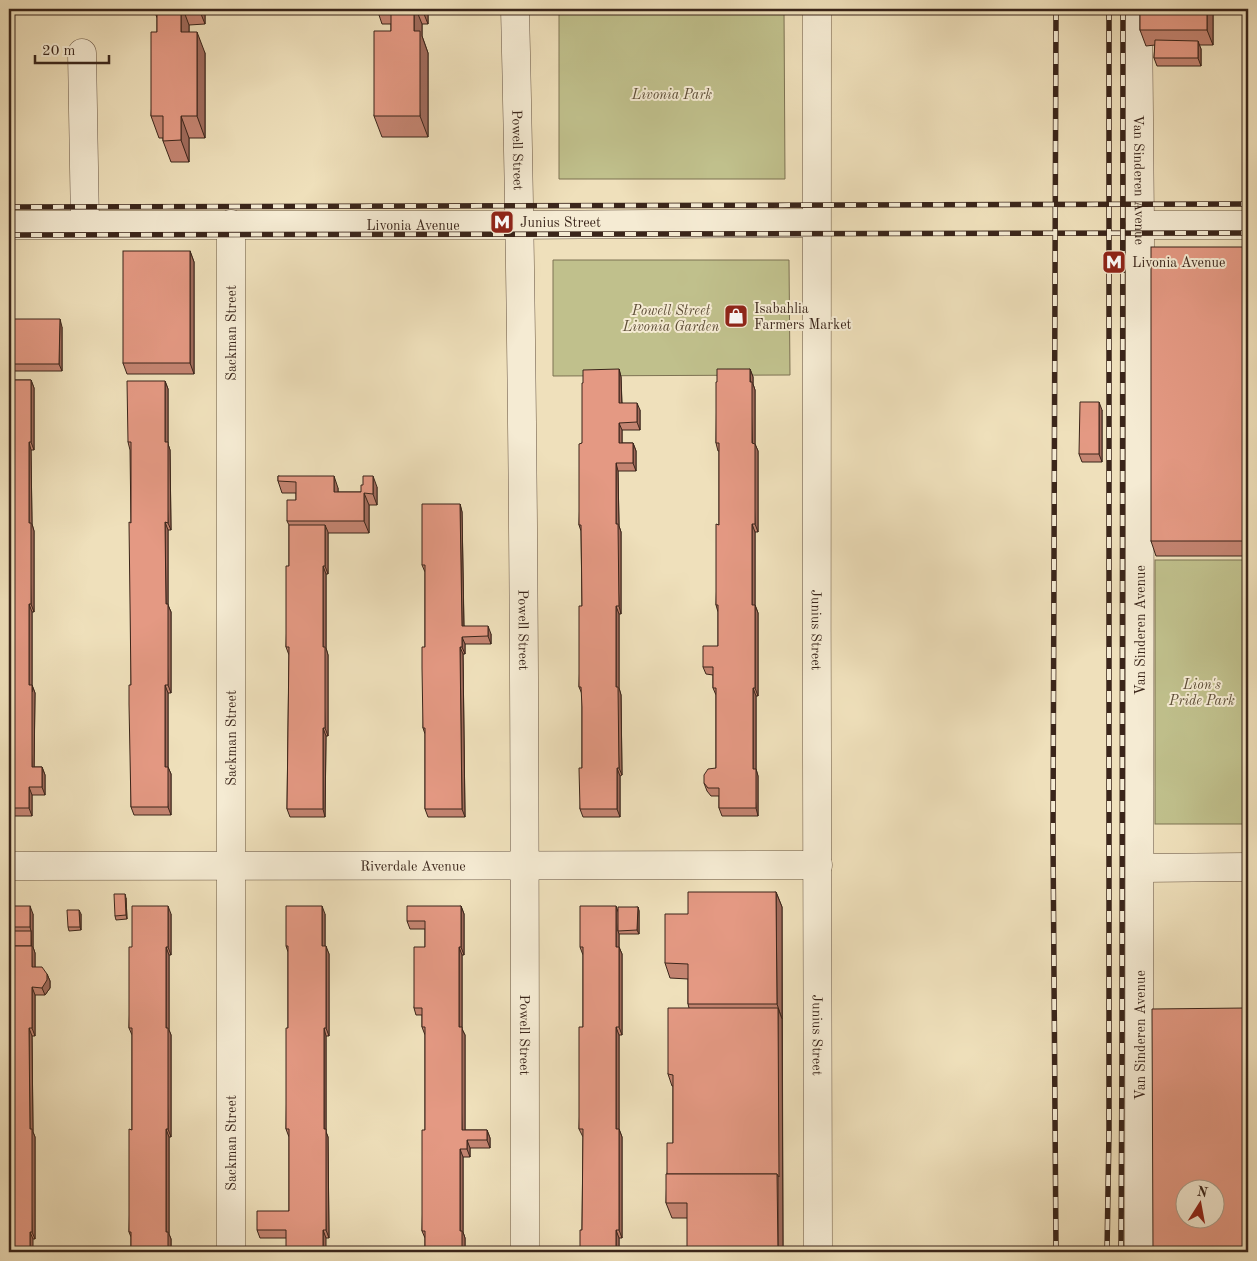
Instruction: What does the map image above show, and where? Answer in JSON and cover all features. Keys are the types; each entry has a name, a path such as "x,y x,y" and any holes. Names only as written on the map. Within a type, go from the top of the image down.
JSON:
{"street":[{"name":"Powell Street","path":"515,9 520,225 524,866 524,1252"},
{"name":"Junius Street","path":"817,9 818,1252"},
{"name":"Van Sinderen Avenue","path":"1138,9 1140,225 1139,1252"},
{"path":"82,53 85,224"},
{"name":"Livonia Avenue","path":"9,225 816,223"},
{"name":"Sackman Street","path":"231,224 231,1252"},
{"path":"1140,225 1248,225"},
{"name":"Riverdale Avenue","path":"9,866 818,866"},
{"path":"1140,868 1248,867"}],"green space":[{"name":"Livonia Park","path":"559,9 784,9 785,179 559,179"},
{"name":"Powell Street Livonia Garden","path":"553,260 789,260 790,375 553,376"},
{"name":"Lion's Pride Park","path":"1155,560 1248,560 1248,824 1155,824"}],"building":[{"path":"157,9 181,9 181,32 197,32 197,116 181,116 181,140 163,141 163,116 151,116 151,32 157,32"},
{"path":"391,9 414,9 414,31 420,31 420,116 374,116 374,31 391,31"},
{"path":"1140,9 1207,9 1207,30 1140,30"},
{"path":"1155,40 1198,41 1198,58 1154,58"},
{"path":"1151,247 1248,247 1248,541 1151,541"},
{"path":"123,251 190,251 190,363 123,363"},
{"path":"9,319 60,319 59,364 9,364"},
{"path":"619,369 619,403 637,403 637,422 619,423 619,443 633,443 633,463 616,463 619,606 616,606 619,768 617,768 617,809 580,809 579,768 582,768 582,707 581,687 579,687 579,606 582,606 579,444 582,443 583,370"},
{"path":"717,369 750,369 750,382 752,382 752,443 755,444 755,524 752,524 752,605 755,605 753,769 756,769 756,808 719,808 719,788 708,788 704,783 704,775 708,769 716,768 716,688 713,688 713,667 703,667 703,646 718,646 718,605 716,605 716,524 719,525 719,443 716,443"},
{"path":"9,380 31,380 31,442 29,442 31,604 29,604 29,685 32,685 32,767 42,767 42,787 29,787 29,808 9,808"},
{"path":"127,381 165,381 165,442 168,442 168,523 165,522 168,685 165,685 165,767 168,767 168,807 131,807 129,522 131,523 131,442 128,442"},
{"path":"1080,402 1099,402 1099,454 1079,454"},
{"path":"278,476 334,476 334,492 361,492 363,476 373,476 373,494 364,493 364,521 287,521 287,500 296,500 296,482 278,481"},
{"path":"422,504 460,504 462,626 488,626 488,636 462,637 462,647 460,647 462,809 425,809 422,647 425,647 425,565 422,565"},
{"path":"289,525 325,525 325,566 323,566 325,728 323,728 323,809 287,809 289,647 286,647 286,566 289,566"},
{"path":"688,892 776,892 777,1004 688,1004 688,964 665,963 665,914 688,914"},
{"path":"114,894 125,894 126,915 115,916"},
{"path":"9,906 30,906 30,927 9,927"},
{"path":"132,906 168,906 168,947 166,947 168,1129 166,1129 166,1232 168,1232 168,1252 131,1252 131,1232 129,1232 129,1129 132,1130 132,1028 129,1028 129,947 132,947"},
{"path":"286,906 322,906 322,946 326,946 324,1129 326,1129 326,1230 323,1230 323,1252 286,1252 286,1230 257,1230 257,1211 289,1211 289,1129 286,1129 288,946 286,946"},
{"path":"407,906 461,906 459,1027 462,1027 462,1130 487,1130 487,1140 467,1140 467,1149 460,1149 460,1231 462,1231 462,1252 425,1252 425,1231 422,1231 422,1130 425,1130 425,1027 422,1027 422,1008 414,1008 414,947 425,947 425,921 407,921"},
{"path":"580,906 616,906 616,947 619,947 619,1027 616,1027 616,1129 619,1129 619,1230 616,1230 616,1252 580,1252 583,1129 579,1129 579,1027 583,1027 583,947 580,947"},
{"path":"618,907 638,907 637,930 618,931"},
{"path":"67,910 79,910 80,927 68,927"},
{"path":"9,931 31,931 31,946 9,946"},
{"path":"9,946 32,946 32,967 42,967 47,974 47,980 42,988 32,987 32,1028 29,1028 30,1129 32,1129 32,1232 30,1232 30,1252 9,1252"},
{"path":"668,1008 778,1008 779,1177 777,1174 667,1174 667,1143 673,1143 673,1075 668,1074"},
{"path":"1245,1008 1246,1252 1153,1252 1152,1009"},
{"path":"666,1174 777,1174 778,1252 687,1252 687,1203 666,1203"}],"railway":[{"path":"1056,9 1053,837 1056,1252"},
{"path":"1107,1252 1109,1131 1109,9"},
{"path":"1121,1252 1123,9"},
{"path":"9,207 1248,204"},
{"path":"9,235 1248,233"}],"place":[{"name":"Junius Street","path":"502,222"},
{"name":"Livonia Avenue","path":"1114,262"},
{"name":"Isabahlia Farmers Market","path":"736,316"}]}
